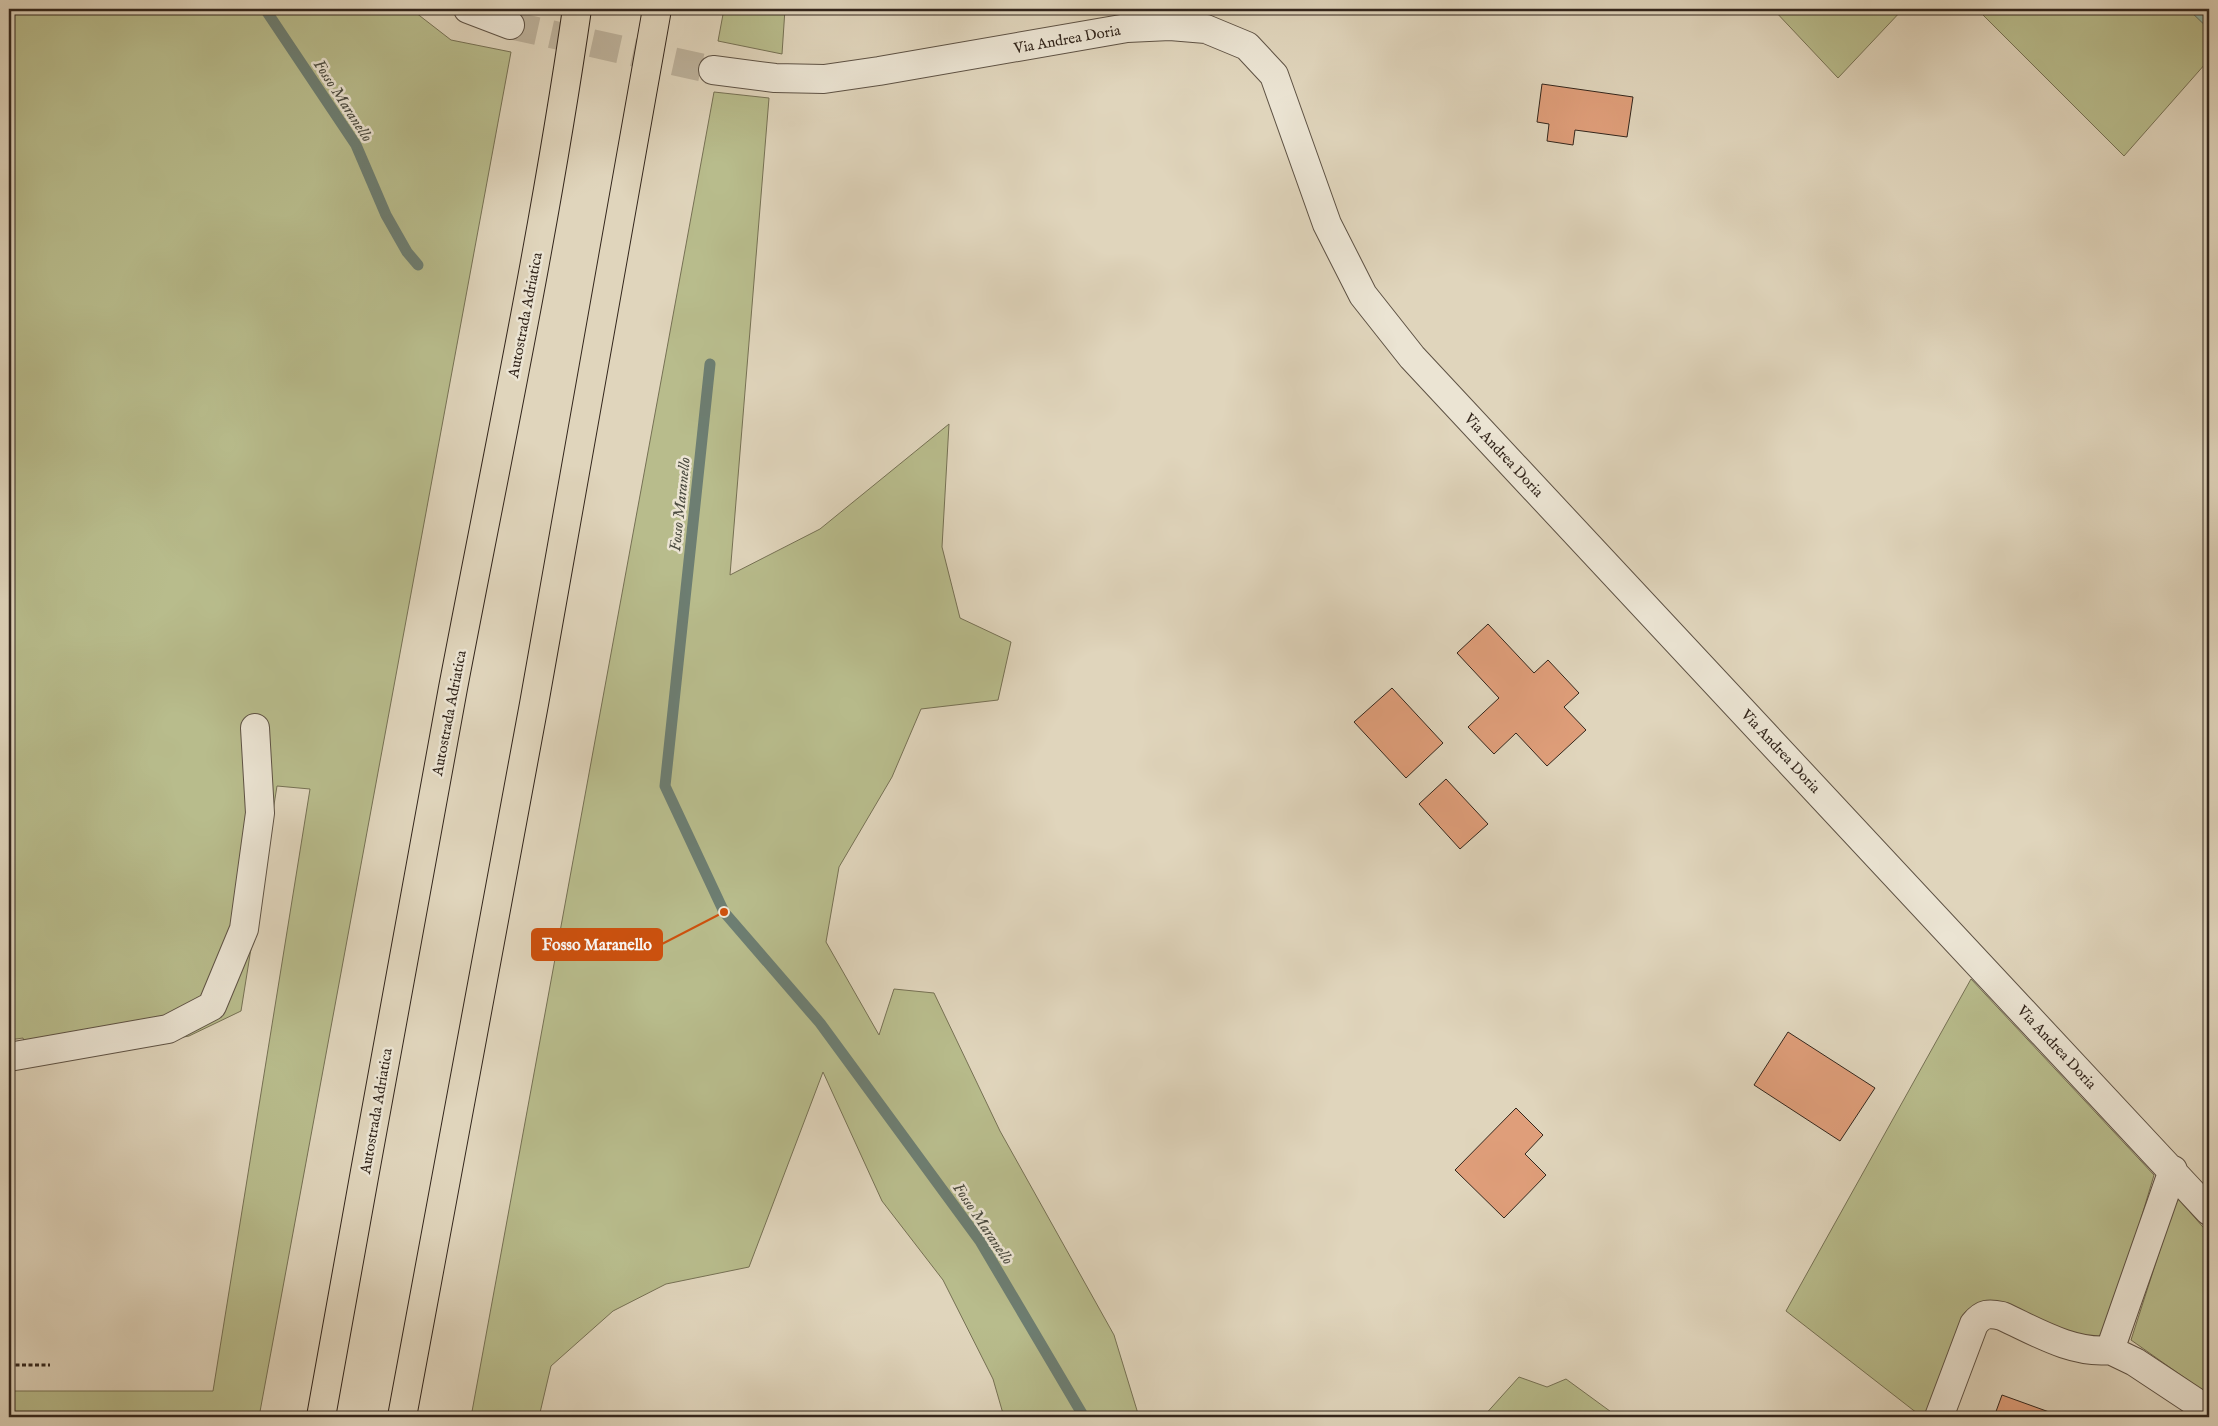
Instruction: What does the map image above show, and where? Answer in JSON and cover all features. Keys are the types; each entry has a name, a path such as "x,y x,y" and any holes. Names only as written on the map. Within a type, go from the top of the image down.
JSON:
{"highway":[{"name":"Autostrada Adriatica","path":"321,1417 452,691 562,111 577,9"},
{"path":"402,1417 533,714 657,9"}],"street":[{"path":"468,9 510,25"},
{"name":"Via Andrea Doria","path":"713,70 775,78 824,79 1127,28 1170,26 1206,29 1247,46 1274,75 1327,224 1363,295 1412,357 2173,1170 2209,1211"},
{"path":"9,1057 168,1029 212,1006 244,929 260,813 254,728"},
{"path":"2110,1350 2173,1170"},
{"path":"1939,1417 1974,1324 1980,1316 1989,1313 2002,1316 2073,1347 2098,1352 2110,1350 2135,1362 2209,1412"}],"path":[{"path":"9,1365 50,1365"}],"green space":[{"path":"9,9 411,9 451,40 511,52 259,1417 9,1417 9,1391 213,1391 310,789 277,786 241,1011 189,1036 32,1066 23,1038 9,1040"},
{"path":"724,9 785,9 782,54 718,41"},
{"path":"1773,9 1903,9 1838,78"},
{"path":"1977,9 2188,9 2209,29 2209,66 2206,63 2124,156"},
{"path":"714,92 769,98 730,575 820,529 949,424 942,547 960,618 1011,642 998,700 921,709 892,777 839,867 826,942 879,1035 894,989 934,993 1000,1131 1114,1335 1139,1417 1004,1417 993,1379 943,1280 882,1201 823,1072 749,1267 666,1284 613,1311 551,1366 539,1417 471,1417"},
{"path":"1971,979 2154,1175 2106,1336 2078,1340 1981,1303 1965,1312 1928,1417 1922,1417 1786,1311"},
{"path":"2177,1197 2209,1234 2209,1395 2131,1340"},
{"path":"1519,1377 1547,1387 1566,1379 1618,1417 1483,1417"}],"water":[{"path":"2188,9 2209,9 2209,29"}],"building":[{"path":"1542,84 1633,97 1627,137 1575,130 1573,145 1547,141 1549,124 1537,122"},
{"path":"1488,624 1534,673 1548,660 1579,693 1564,707 1586,730 1547,766 1516,733 1494,754 1468,727 1499,698 1457,653"},
{"path":"1392,688 1443,743 1406,778 1354,722"},
{"path":"1446,779 1488,824 1460,849 1419,804"},
{"path":"1788,1032 1875,1088 1840,1141 1754,1085"},
{"path":"1516,1108 1543,1135 1525,1154 1546,1175 1504,1218 1455,1170"},
{"path":"2002,1395 2063,1417 1994,1417"}],"waterway":[{"name":"Fosso Maranello","path":"265,9 356,145 386,215 407,252 418,265"},
{"name":"Fosso Maranello","path":"710,364 665,786 724,912 820,1023 980,1241 1084,1417"}],"tunnel":[{"path":"510,25 713,70"}],"place":[{"name":"Fosso Maranello","path":"724,912"}]}
